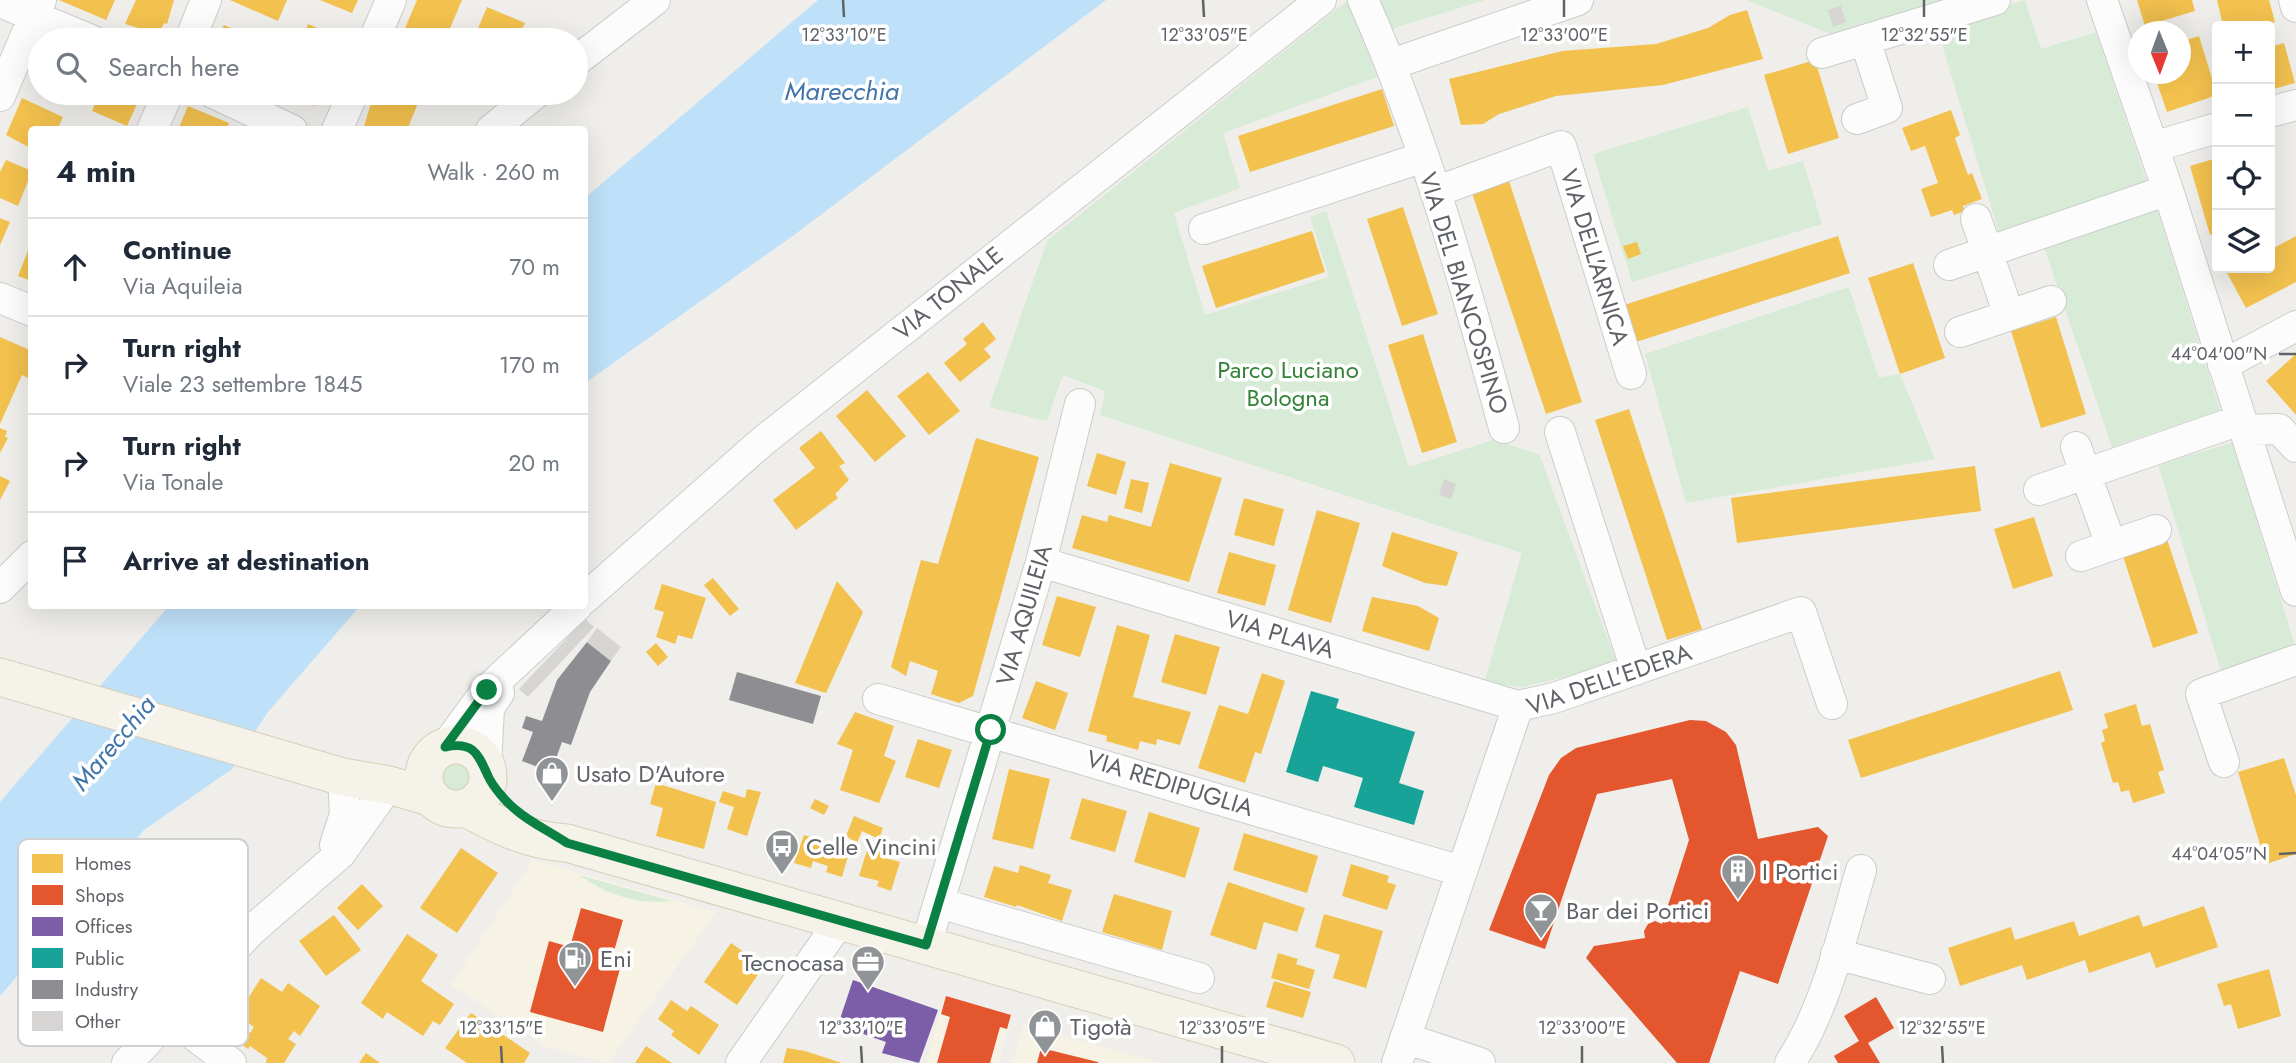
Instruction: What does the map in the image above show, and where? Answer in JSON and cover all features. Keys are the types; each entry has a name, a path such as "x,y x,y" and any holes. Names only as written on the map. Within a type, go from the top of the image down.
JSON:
{"main road":[{"path":"0,677 337,775 389,785 430,797 446,808 466,808 502,828 544,842 567,843 1336,1063"},
{"path":"337,775 390,772 455,745 474,750 515,809 567,843"},
{"path":"430,797 423,778 437,753"},
{"path":"466,808 482,796 487,771"}],"street":[{"path":"195,28 206,0"},
{"path":"379,28 391,0"},
{"path":"588,52 655,0"},
{"name":"VIA TONALE","path":"588,595 763,441 1321,0"},
{"name":"VIA DEL BIANCOSPINO","path":"1363,0 1392,64 1424,158 1504,428"},
{"path":"1392,64 1578,0"},
{"path":"1822,53 1995,0"},
{"path":"2102,0 2168,190 2296,591"},
{"path":"2294,0 2296,7"},
{"path":"0,2 37,8 71,28"},
{"path":"29,28 37,8"},
{"path":"0,96 28,29"},
{"path":"1857,119 1887,108 1865,40"},
{"path":"2275,110 2296,104"},
{"path":"154,126 163,105"},
{"path":"239,105 283,126"},
{"path":"339,126 347,105"},
{"path":"496,126 522,105"},
{"path":"2153,147 2212,129"},
{"name":"VIA DELL'ARNICA","path":"1435,192 1561,146 1632,374"},
{"name":"VIA DEL BIANCOSPINO","path":"1203,229 1424,158"},
{"path":"1949,265 2168,190"},
{"path":"1976,219 2009,315"},
{"path":"0,298 28,309"},
{"path":"1960,332 2051,301"},
{"path":"2223,365 2296,326"},
{"name":"VIA AQUILEIA","path":"926,945 1041,562 1080,404"},
{"path":"2039,490 2081,460 2242,425 2279,429 2296,447"},
{"path":"1560,432 1636,670"},
{"path":"2081,460 2111,545"},
{"path":"2081,556 2156,530"},
{"path":"0,588 28,560"},
{"name":"VIA PLAVA","path":"1041,562 1518,706"},
{"path":"437,753 487,690 574,609"},
{"name":"VIA DELL'EDERA","path":"1401,1051 1518,706 1554,698 1801,612 1832,704"},
{"path":"2224,762 2201,694 2296,660"},
{"path":"487,771 488,708 511,668"},
{"name":"VIA REDIPUGLIA","path":"878,699 1461,870"},
{"path":"327,862 345,814 337,775"},
{"path":"248,934 351,842 374,802 389,785"},
{"path":"1790,1063 1800,1048 1825,990 1861,870"},
{"path":"939,903 1199,978"},
{"path":"741,1063 840,921"},
{"path":"1069,986 1080,943"},
{"path":"1836,954 1930,979"},
{"path":"127,1063 142,1046"},
{"path":"208,1046 232,1063"},
{"path":"1401,1051 1479,1063"}],"shaded area":[{"path":"533,860 716,912 608,1063 549,1048 451,985"},
{"path":"945,996 1012,1015 998,1063 926,1063"},
{"path":"1023,1025 1160,1063 1012,1063"}],"green space":[{"path":"1378,0 1485,0 1388,30"},
{"path":"1747,0 1956,0 1840,38"},
{"path":"2025,0 2041,49 2096,32 2148,185 1999,233 1937,28"},
{"name":"Parco Luciano Bologna","path":"1347,1 1377,77 1223,133 1240,188 1174,213 1205,315 1329,277 1310,217 1326,211 1409,467 1493,440 1539,454 1617,664 1523,687 1484,683 1522,553 1100,415 1105,391 1063,375 1047,421 989,407 1047,241"},
{"path":"1748,107 1768,171 1803,161 1822,224 1632,282 1593,154"},
{"path":"2157,209 2220,410 2112,447 2044,247"},
{"path":"1849,287 1879,378 1900,374 1935,459 1686,503 1645,354"},
{"path":"2232,443 2296,648 2221,671 2158,464"},
{"path":"455,760 467,765 472,777 467,789 455,794 443,789 438,777 443,765"},
{"path":"579,875 672,901 623,897 600,888"}],"water":[{"name":"Marecchia","path":"818,0 1106,0 794,235 588,381 588,195"},
{"name":"Marecchia","path":"166,609 357,609 267,713 232,769 144,830 136,839 18,839 18,975 0,996 0,802"}],"building: Homes":[{"path":"59,0 115,0 106,20"},
{"path":"136,0 174,0 167,24 164,23 162,28 139,28 125,24"},
{"path":"230,0 287,0 278,21"},
{"path":"320,0 358,0 352,13"},
{"path":"417,0 462,0 450,28 405,28"},
{"path":"2137,0 2192,0 2195,11 2162,21 2143,21"},
{"path":"2217,0 2269,0 2275,21 2222,21"},
{"path":"487,7 525,23 523,28 478,28"},
{"path":"1747,10 1763,59 1663,85 1556,96 1499,114 1483,124 1461,125 1449,79 1562,51 1656,44 1708,28 1730,15"},
{"path":"2199,36 2212,79 2212,97 2167,112 2157,84 2191,84 2191,39"},
{"path":"2284,43 2295,83 2275,89 2275,84 2275,46"},
{"path":"1815,60 1839,138 1788,154 1764,75"},
{"path":"1382,89 1394,126 1250,172 1238,136"},
{"path":"22,98 28,101 28,105 37,105 63,117 59,126 28,126 28,147 6,135"},
{"path":"95,105 137,105 127,126 92,111"},
{"path":"370,105 417,105 409,126 364,126"},
{"path":"188,106 229,123 228,126 180,126"},
{"path":"1951,110 1960,135 1955,138 1968,175 1972,173 1982,199 1963,206 1965,211 1954,215 1952,210 1931,217 1921,189 1938,183 1925,146 1911,151 1902,128"},
{"path":"2212,159 2212,234 2210,235 2190,166"},
{"path":"6,160 28,169 28,181 18,206 0,198 0,172"},
{"path":"1509,181 1582,402 1546,414 1472,193"},
{"path":"1403,207 1438,314 1402,326 1367,219"},
{"path":"0,218 10,222 0,245"},
{"path":"1312,231 1325,272 1216,308 1202,266"},
{"path":"1838,236 1850,273 1636,342 1624,305"},
{"path":"2296,236 2296,282 2246,308 2227,273 2275,273 2275,247"},
{"path":"1637,242 1641,254 1628,259 1623,246"},
{"path":"28,251 28,280 18,276"},
{"path":"1913,263 1945,358 1900,374 1868,278"},
{"path":"2056,317 2086,414 2041,428 2011,331"},
{"path":"983,322 996,339 984,349 991,357 960,382 944,363 967,344 963,339"},
{"path":"1423,334 1457,442 1422,453 1388,345"},
{"path":"0,337 28,349 28,378 22,375 0,424"},
{"path":"2296,354 2296,415 2266,381"},
{"path":"928,372 960,411 929,435 897,396"},
{"path":"867,390 906,436 875,462 836,416"},
{"path":"1629,409 1702,629 1667,640 1595,420"},
{"path":"0,428 7,431 5,437 8,438 0,453"},
{"path":"821,431 845,463 839,466 849,480 835,494 838,498 796,530 773,500 815,468 799,448"},
{"path":"976,438 1039,457 973,696 959,703 931,694 938,671 910,661 906,676 891,667 921,560 938,564"},
{"path":"1097,453 1126,462 1116,495 1087,486"},
{"path":"1170,463 1222,478 1189,582 1072,548 1082,515 1107,522 1109,515 1151,527"},
{"path":"1975,466 1981,511 1737,543 1731,498"},
{"path":"0,476 10,481 0,500"},
{"path":"1131,479 1149,483 1142,513 1124,508"},
{"path":"1244,498 1284,509 1274,546 1234,535"},
{"path":"1317,510 1360,523 1331,623 1288,610"},
{"path":"2034,517 2053,576 2013,589 1994,529"},
{"path":"1392,532 1458,552 1447,586 1425,583 1382,566"},
{"path":"2167,539 2198,633 2153,648 2122,553"},
{"path":"1229,552 1276,565 1265,606 1217,593"},
{"path":"713,578 739,609 730,616 704,585"},
{"path":"837,581 863,612 826,693 795,683"},
{"path":"662,584 706,598 692,639 678,635 675,644 656,637 664,612 654,609"},
{"path":"1057,596 1096,607 1080,657 1042,645"},
{"path":"1372,597 1418,606 1439,618 1429,651 1362,631"},
{"path":"1117,625 1150,635 1133,697 1191,712 1180,745 1157,739 1156,745 1140,741 1138,750 1106,741 1107,736 1088,731"},
{"path":"1175,634 1220,647 1206,695 1161,682"},
{"path":"656,643 668,657 658,666 646,652"},
{"path":"2060,671 2073,710 1861,778 1848,740"},
{"path":"1262,673 1285,681 1261,754 1255,752 1245,783 1198,768 1219,705 1248,714"},
{"path":"1036,681 1068,693 1055,730 1022,718"},
{"path":"2136,704 2142,726 2150,724 2164,770 2158,772 2165,793 2133,803 2129,790 2121,792 2118,782 2113,783 2101,743 2105,741 2102,730 2108,728 2104,714"},
{"path":"855,712 894,726 884,756 896,761 879,803 840,790 853,750 837,744"},
{"path":"918,739 952,750 939,788 905,777"},
{"path":"2284,758 2296,795 2296,854 2266,864 2238,772"},
{"path":"1009,769 1050,779 1033,849 992,839"},
{"path":"656,783 716,802 704,849 656,836 663,808 650,804"},
{"path":"747,789 761,792 747,836 727,829 734,807 719,802 723,791 745,798"},
{"path":"1082,798 1127,811 1115,852 1070,839"},
{"path":"815,799 829,806 824,815 810,808"},
{"path":"1149,812 1200,828 1185,878 1134,862"},
{"path":"854,816 883,828 879,839 862,831 857,843 846,836"},
{"path":"1244,833 1318,856 1307,893 1233,870"},
{"path":"804,835 850,849 842,877 826,872 828,866 813,861 811,868 794,863"},
{"path":"868,847 884,852 882,857 900,862 891,891 877,886 879,881 859,876"},
{"path":"461,848 498,873 457,933 420,908"},
{"path":"1351,864 1389,876 1387,882 1396,885 1387,910 1342,896"},
{"path":"1020,865 1051,875 1048,883 1072,890 1062,921 984,897 994,866 1018,873"},
{"path":"1228,882 1305,908 1297,932 1264,922 1256,950 1210,935"},
{"path":"362,884 383,906 358,930 337,908"},
{"path":"1114,894 1172,911 1162,950 1102,932"},
{"path":"2204,906 2218,947 2156,968 2150,952 2089,973 2085,960 2027,980 2022,965 1960,986 1948,948 2011,927 2015,940 2074,921 2079,936 2139,915 2143,927"},
{"path":"1324,914 1383,931 1366,988 1333,978 1340,955 1315,947"},
{"path":"334,915 361,950 326,976 299,941"},
{"path":"407,934 438,955 421,981 454,1004 440,1025 433,1021 423,1036 387,1012 383,1019 361,1003"},
{"path":"731,943 764,966 737,1005 704,982"},
{"path":"1278,953 1298,959 1296,964 1315,970 1309,989 1271,978"},
{"path":"2269,969 2281,1016 2238,1029 2231,1004 2224,1006 2217,984"},
{"path":"261,978 282,992 288,983 320,1006 300,1036 294,1031 288,1039 296,1044 284,1063 266,1063 267,1058 250,1046 248,1049 244,1046 248,1046 248,1032 250,1033 254,1027 248,1023 248,998"},
{"path":"1274,981 1311,992 1303,1018 1266,1007"},
{"path":"671,1000 687,1011 691,1006 719,1025 699,1055 671,1035 674,1031 658,1019"},
{"path":"471,1013 530,1053 524,1063 467,1063 445,1048"},
{"path":"646,1046 672,1063 635,1063"},
{"path":"787,1048 805,1051 842,1063 783,1063"},
{"path":"366,1053 380,1063 359,1063"}],"building: Shops":[{"name":"I Portici","path":"1690,720 1706,721 1726,732 1736,745 1758,839 1818,827 1828,836 1778,984 1740,971 1709,1063 1677,1063 1586,958 1594,946 1645,938 1644,931 1648,924 1655,921 1662,924 1689,840 1672,779 1597,794 1545,949 1489,930 1549,775 1561,758 1576,748"},
{"path":"581,908 623,920 612,958 622,961 603,1032 530,1012 549,941 570,947"},
{"path":"946,996 1011,1015 1007,1029 1000,1027 990,1063 937,1063 950,1017 941,1014"},
{"path":"1876,997 1894,1028 1868,1043 1880,1063 1838,1063 1834,1056 1859,1041 1844,1016"},
{"path":"1041,1048 1098,1062 1098,1063 1037,1063"}],"building: Offices":[{"path":"853,980 938,1010 919,1063 882,1053 886,1042 838,1025"}],"building: Public":[{"path":"1311,691 1339,699 1336,708 1415,732 1399,783 1424,791 1414,825 1354,807 1363,778 1323,766 1318,782 1286,772"}],"building: Industry":[{"path":"587,642 611,661 590,692 571,745 562,742 551,772 522,761 533,732 522,728 526,716 542,721 557,680"},
{"path":"737,672 821,696 813,724 729,700"}],"building: Other":[{"path":"1841,6 1846,22 1833,27 1828,10"},
{"path":"1444,479 1456,484 1451,499 1439,495"},
{"path":"585,619 594,627 528,697 519,689"},
{"path":"597,628 621,647 611,661 587,642"}],"place":[{"name":"Usato D'Autore","path":"552,803"},
{"name":"Celle Vincini","path":"782,876"},
{"name":"I Portici","path":"1738,901"},
{"name":"Bar dei Portici","path":"1541,940"},
{"name":"Eni","path":"575,988"},
{"name":"Tecnocasa","path":"868,992"},
{"name":"Tigotà","path":"1045,1056"}],"route":[{"path":"487,690 445,747 465,746 474,750 486,766 488,776 515,809 567,843 926,945 991,730"}]}
